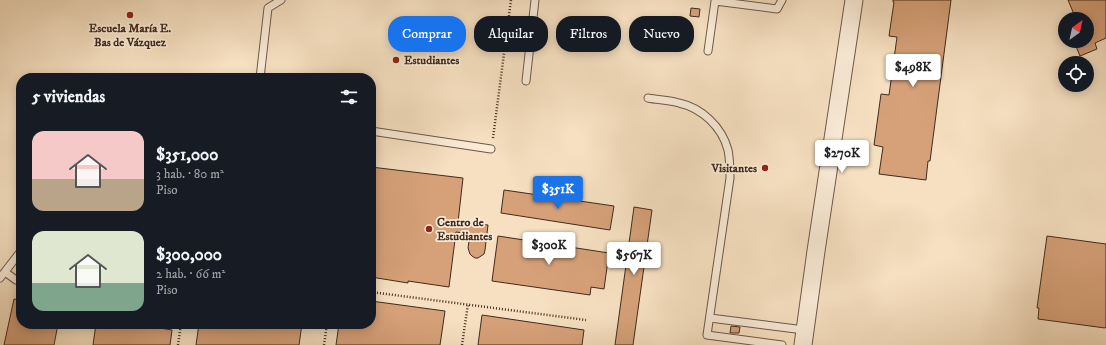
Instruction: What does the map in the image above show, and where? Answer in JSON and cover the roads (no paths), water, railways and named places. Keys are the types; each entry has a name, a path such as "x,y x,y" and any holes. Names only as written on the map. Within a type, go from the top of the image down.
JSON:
{"street":[{"path":"804,337 854,0"}],"lane":[{"path":"261,73 268,8 281,0"},
{"path":"526,81 535,0"},
{"path":"708,51 715,0 777,9 782,0"},
{"path":"648,98 679,103 695,109 716,126 723,137 728,150 730,178 707,335 782,345"},
{"path":"376,132 491,149"},
{"path":"16,257 2,275 16,280"},
{"path":"710,318 804,337"}],"place":[{"name":"Escuela María E. Bas de Vázquez","path":"130,15"},
{"name":"Estudiantes","path":"396,60"},
{"name":"Visitantes","path":"765,168"},
{"name":"Centro de Estudiantes","path":"429,229"}]}
